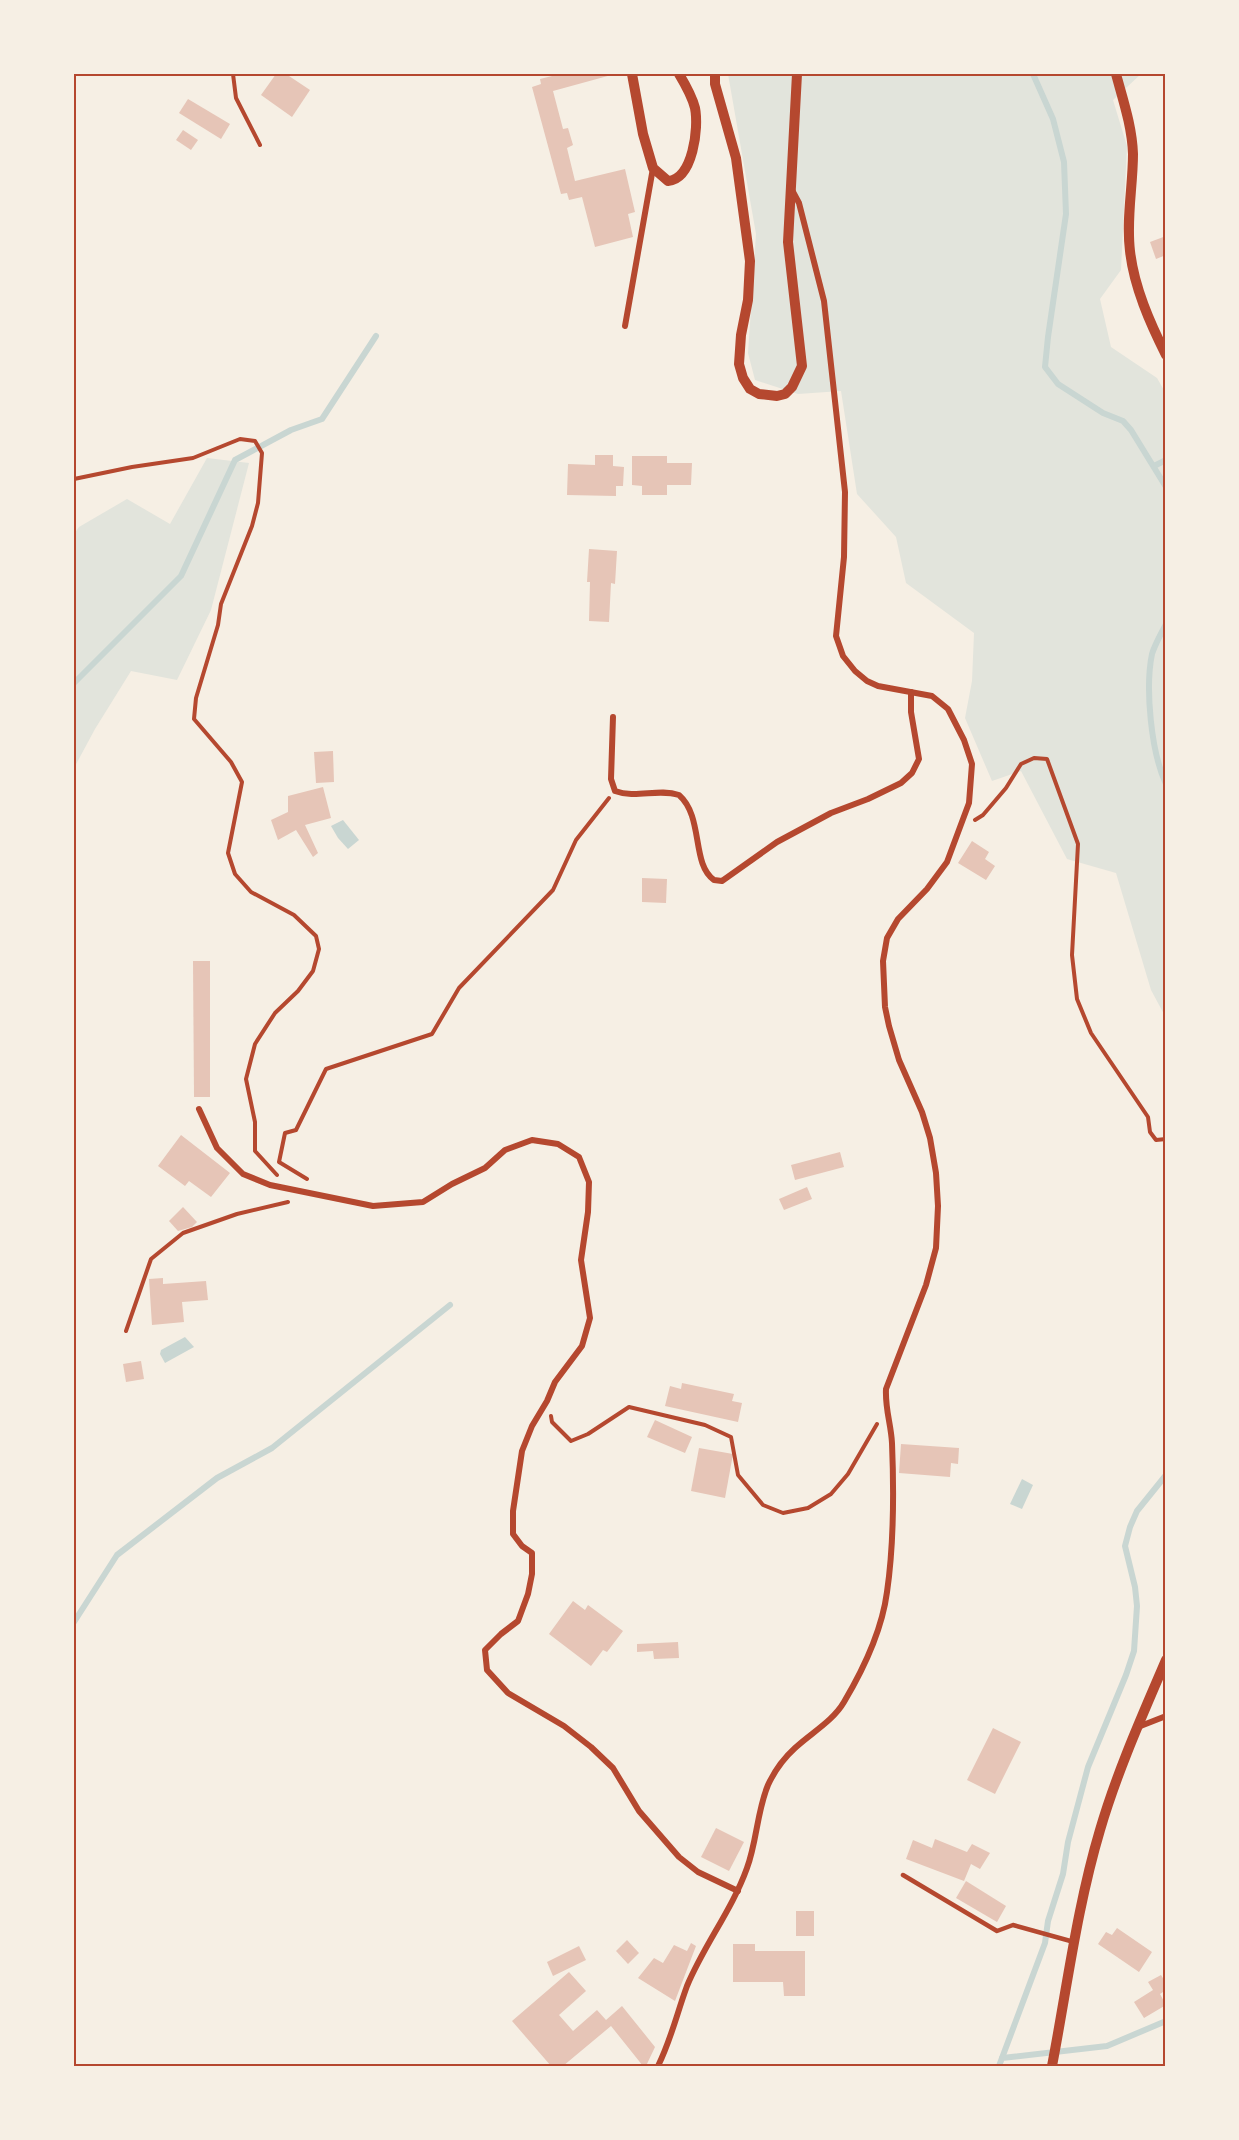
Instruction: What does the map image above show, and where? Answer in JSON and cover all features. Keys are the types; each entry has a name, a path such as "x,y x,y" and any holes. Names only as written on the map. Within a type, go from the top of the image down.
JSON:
{"street":[{"path":"625,326 653,168 643,134 632,74"},
{"path":"653,168 668,181 675,180 682,175 691,156 695,108 679,74"},
{"path":"715,74 715,84 736,158 750,261 748,300 741,335 739,364 743,378 750,389 766,395 785,394 797,379 802,366 788,242 797,74"},
{"path":"1116,74 1131,130 1133,156 1130,251 1149,321 1166,355"},
{"path":"658,2067 668,2046 687,1986 738,1891 748,1866 763,1798 769,1783 794,1749 823,1725 843,1704 862,1666 882,1615 887,1593 892,1525 892,1440 885,1407 886,1389 926,1285 936,1248 938,1206 936,1173 930,1138 922,1112 899,1060 889,1026 885,1007 883,961 887,938 898,920 927,889 947,862 969,803 972,764 964,740 948,709 932,696 878,686 867,681 843,656 836,636 844,557 845,492 824,301 799,203 790,187"},
{"path":"613,717 611,779 615,791 625,795 663,792 679,795 691,810 704,869 714,880 722,880 777,842 831,813 901,783 912,773 919,759 911,712 911,692"},
{"path":"199,1108 217,1148 243,1174 270,1185 374,1206 423,1202 452,1184 485,1168 505,1150 532,1140 558,1144 579,1157 588,1182 588,1212 580,1260 590,1318 582,1346 555,1382 532,1426 522,1452 513,1511 513,1534 522,1546 532,1553 532,1574 528,1594 518,1621 485,1650 487,1670 508,1693 564,1726 606,1761 613,1768 639,1811 679,1857 698,1872 738,1891"},
{"path":"1052,2067 1074,1942 1100,1830 1137,1727 1166,1660"},
{"path":"1137,1727 1166,1716"}],"lane":[{"path":"903,1875 997,1931 1013,1925 1074,1942"}],"path":[{"path":"233,74 236,98 260,145"},
{"path":"74,479 193,458 240,439 255,441 262,453 258,503 252,526 221,604 215,634 196,698 194,719 231,762 242,782 228,854 235,874 251,892 294,915 316,936 319,949 313,971 298,991 275,1013 255,1044 246,1079 255,1122 255,1151 282,1180 297,1190"},
{"path":"959,830 982,815 1006,789 1021,764 1034,758 1047,759 1077,844 1072,955 1077,999 1091,1033 1148,1117 1150,1132 1156,1140 1166,1139"},
{"path":"309,1180 279,1162 285,1132 296,1130 326,1069 432,1034 459,988 553,890 576,840 615,791"},
{"path":"126,1331 151,1259 183,1233 237,1214 291,1202"},
{"path":"547,1401 552,1422 571,1441 588,1434 629,1407 705,1425 722,1433 730,1437 738,1475 763,1505 783,1513 808,1508 831,1494 848,1474 885,1407"}],"shaded area":[{"path":"728,74 1141,74 1113,100 1127,146 1121,270 1100,299 1111,347 1157,378 1165,392 1165,1016 1151,990 1116,873 1067,859 1021,771 992,781 965,718 972,681 974,633 906,583 896,537 857,494 841,391 798,394 755,380 748,353 756,234"},
{"path":"207,458 249,463 211,610 177,680 131,671 74,768 74,534 79,527 127,499 170,524"},
{"path":"343,820 359,840 348,849 331,826"},
{"path":"185,1337 194,1347 165,1363 160,1354 161,1350"},
{"path":"1022,1479 1033,1485 1022,1509 1010,1504"}],"building":[{"path":"276,74 286,74 310,90 292,117 261,95"},
{"path":"560,74 615,74 553,91 563,129 568,128 573,145 567,148 575,181 625,169 635,212 628,214 633,237 595,247 582,197 569,200 567,193 561,194 532,87 541,84 540,79"},
{"path":"188,99 230,124 221,139 179,113"},
{"path":"183,130 198,140 191,150 176,140"},
{"path":"1166,236 1166,255 1156,259 1150,242"},
{"path":"595,455 613,455 613,466 624,467 623,486 616,486 616,496 567,495 568,464 595,465"},
{"path":"632,456 667,456 667,463 692,463 691,485 667,485 667,495 642,495 642,486 632,485"},
{"path":"589,549 617,551 615,584 611,583 609,622 589,621 590,582 587,582"},
{"path":"333,751 334,782 316,783 314,752"},
{"path":"323,787 331,818 305,825 318,853 313,857 296,830 278,840 271,820 288,812 288,796"},
{"path":"972,841 989,852 985,859 995,866 986,880 958,863"},
{"path":"642,878 667,879 666,903 642,902"},
{"path":"193,961 210,961 210,1097 194,1097"},
{"path":"181,1135 230,1173 211,1197 189,1181 185,1186 158,1166"},
{"path":"840,1152 844,1167 795,1180 791,1165"},
{"path":"807,1187 812,1199 784,1210 779,1199"},
{"path":"183,1207 197,1222 192,1227 178,1231 169,1221"},
{"path":"163,1278 163,1284 206,1281 208,1300 182,1302 184,1322 152,1325 149,1279"},
{"path":"141,1361 144,1379 126,1382 123,1364"},
{"path":"682,1383 734,1394 732,1401 742,1403 738,1422 665,1406 670,1386 681,1389"},
{"path":"655,1420 692,1437 685,1453 647,1437"},
{"path":"901,1444 959,1448 958,1464 951,1463 950,1477 899,1473"},
{"path":"699,1448 733,1454 725,1498 691,1491"},
{"path":"573,1601 585,1610 588,1605 623,1631 607,1652 603,1650 591,1666 549,1634"},
{"path":"678,1642 679,1658 654,1659 653,1651 637,1652 637,1644"},
{"path":"993,1728 1021,1742 995,1794 967,1780"},
{"path":"716,1828 744,1842 729,1871 701,1857"},
{"path":"935,1839 967,1852 972,1844 990,1853 980,1869 971,1864 964,1881 906,1859 913,1840 932,1848"},
{"path":"966,1881 1006,1906 997,1922 956,1898"},
{"path":"796,1911 814,1911 814,1936 796,1936"},
{"path":"1117,1928 1152,1952 1139,1972 1098,1944 1106,1932 1112,1935"},
{"path":"627,1940 639,1953 628,1964 616,1951"},
{"path":"691,1943 696,1946 675,2001 638,1978 654,1958 663,1963 674,1945 687,1951"},
{"path":"733,1944 755,1944 755,1951 805,1951 805,1996 784,1996 783,1982 733,1982"},
{"path":"579,1946 586,1960 553,1976 547,1962"},
{"path":"569,1972 586,1991 559,2015 573,2031 597,2010 606,2020 622,2006 655,2047 646,2066 643,2066 611,2026 563,2066 551,2066 512,2021"},
{"path":"1161,1975 1166,1983 1166,1990 1160,1994 1166,2005 1144,2018 1134,2002 1153,1990 1148,1982"}],"waterway":[{"path":"1033,74 1053,119 1064,162 1066,214 1045,367 1058,384 1103,413 1123,421 1166,487"},
{"path":"74,683 181,576 235,460 291,430 322,419 376,336"},
{"path":"1154,466 1166,460"},
{"path":"1166,624 1152,654 1149,684 1153,738 1166,784"},
{"path":"74,1622 117,1555 217,1478 272,1448 450,1305"},
{"path":"1002,2058 1045,1943 1048,1921 1063,1874 1068,1842 1088,1767 1134,1651 1137,1606 1125,1546 1130,1527 1137,1511 1166,1475"},
{"path":"999,2066 1002,2058 1107,2046 1166,2021"}]}
